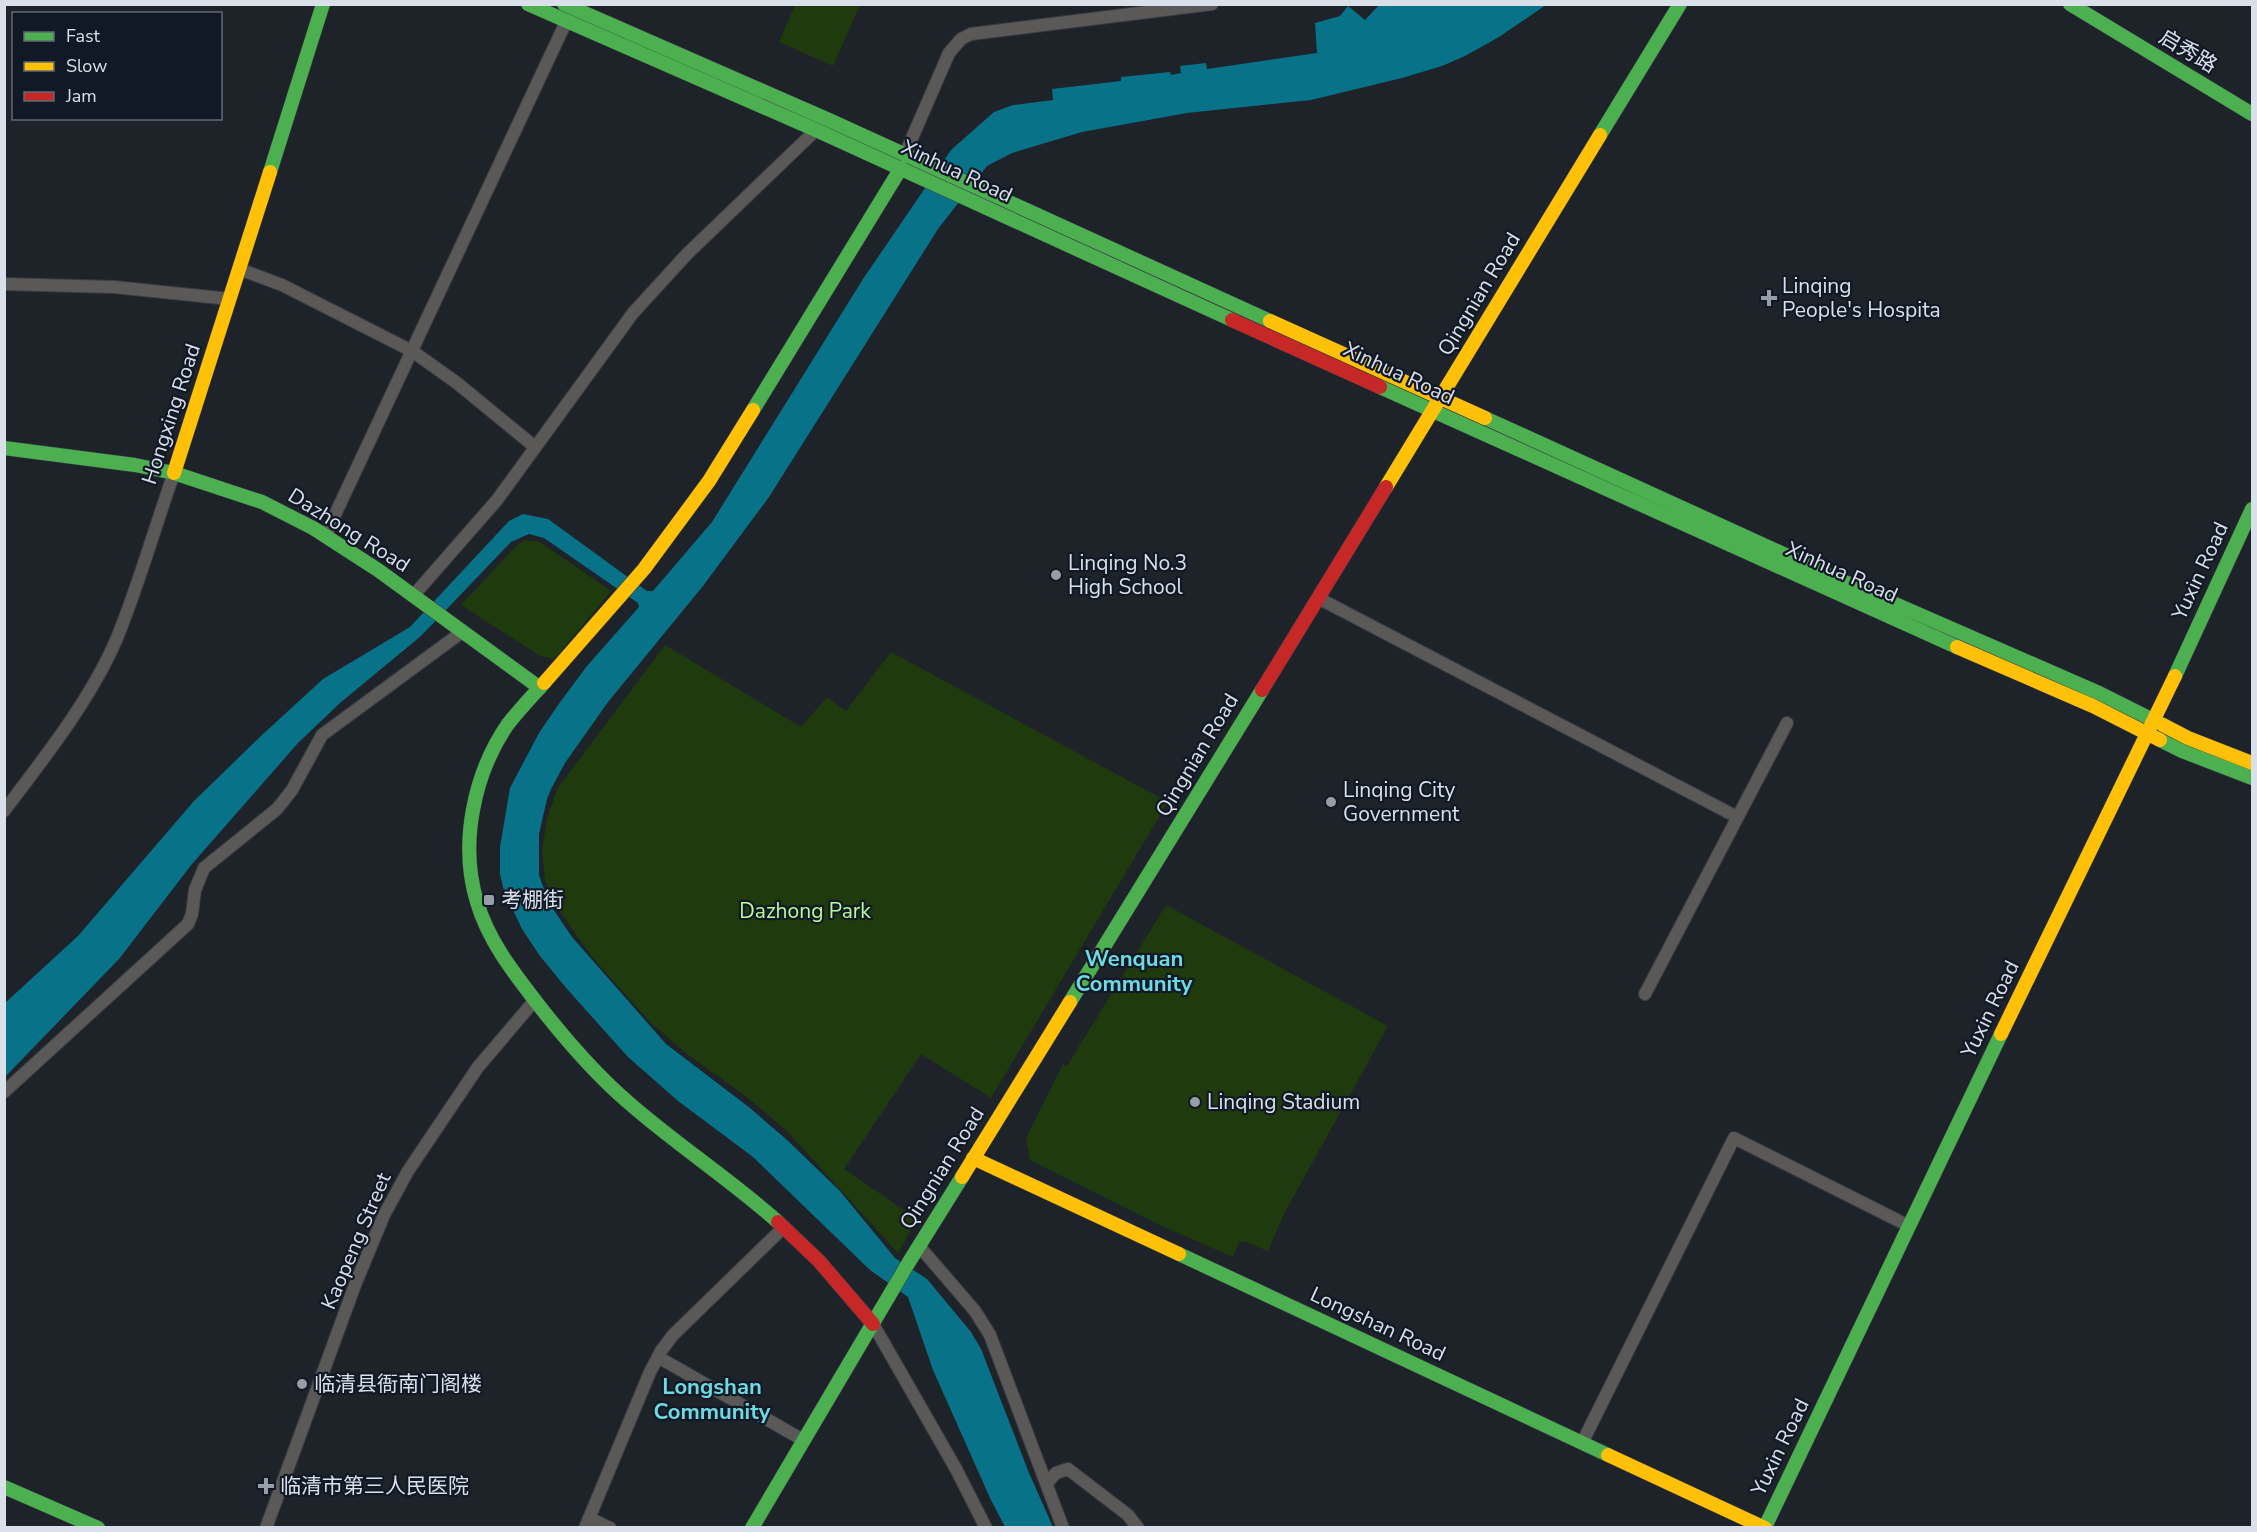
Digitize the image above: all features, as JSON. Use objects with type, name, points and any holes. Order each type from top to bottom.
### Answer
[{"type":"street","name":"Hongxing Road","points":[[4,811],[42,762],[97,677],[128,608],[174,473],[323,4]]},
{"type":"street","name":"Xinhua Road","points":[[528,4],[816,130],[910,165]]},
{"type":"street","name":"Xinhua Road","points":[[564,4],[1436,405],[1828,590],[2093,706],[2253,763]]},
{"type":"street","points":[[986,1527],[956,1469],[873,1324],[836,1278],[784,1227],[629,1103],[560,1032],[503,959],[485,925],[471,881],[473,812],[484,772],[498,739],[509,723],[644,569],[709,481],[910,165],[949,53],[961,39],[972,34],[1212,4]]},
{"type":"street","name":"Qingnian Road","points":[[752,1527],[919,1246],[1680,4]]},
{"type":"street","name":"启秀路","points":[[2070,4],[2253,114]]},
{"type":"street","points":[[326,536],[566,22]]},
{"type":"street","points":[[413,596],[497,500],[633,313],[687,254],[816,130]]},
{"type":"street","points":[[239,269],[282,285],[412,351],[457,383],[536,447]]},
{"type":"street","points":[[4,284],[114,287],[230,299]]},
{"type":"street","name":"Dazhong Road","points":[[4,448],[135,465],[174,473],[262,501],[326,536],[378,570],[540,688]]},
{"type":"street","name":"Yuxin Road","points":[[1765,1527],[2151,727],[2253,509]]},
{"type":"street","points":[[1318,598],[1737,817]]},
{"type":"street","points":[[4,1092],[188,924],[192,914],[195,890],[204,868],[277,808],[292,790],[322,735],[462,632]]},
{"type":"street","points":[[1645,994],[1787,723]]},
{"type":"street","name":"Xinhua Road","points":[[2151,727],[2182,751],[2253,778]]},
{"type":"street","name":"Kaopeng Street","points":[[266,1527],[355,1285],[384,1215],[408,1171],[478,1067],[535,1000]]},
{"type":"street","points":[[1582,1443],[1734,1138],[1909,1226]]},
{"type":"street","name":"Longshan Road","points":[[973,1158],[1765,1527]]},
{"type":"street","points":[[609,1527],[587,1522],[658,1357],[673,1335],[784,1227]]},
{"type":"street","points":[[919,1246],[975,1311],[990,1335],[1064,1527]]},
{"type":"street","points":[[658,1357],[803,1440]]},
{"type":"street","points":[[1047,1483],[1056,1473],[1068,1469],[1128,1515],[1138,1527]]},
{"type":"street","points":[[4,1487],[98,1527]]},
{"type":"green space","points":[[795,5],[860,5],[833,66],[779,42]]},
{"type":"green space","points":[[526,540],[540,542],[611,591],[553,659],[540,656],[461,605],[519,543]]},
{"type":"green space","name":"Dazhong Park","points":[[665,645],[801,727],[827,697],[846,711],[891,652],[1168,802],[991,1098],[921,1054],[844,1169],[917,1219],[898,1253],[786,1130],[743,1094],[688,1055],[650,1022],[592,957],[552,900],[545,880],[542,850],[547,819],[557,789]]},
{"type":"green space","name":"Linqing Stadium","points":[[1166,905],[1388,1026],[1284,1214],[1268,1251],[1246,1242],[1239,1242],[1233,1257],[1164,1227],[1030,1160],[1026,1138],[1063,1064],[1067,1066]]},
{"type":"water","points":[[1379,5],[1546,5],[1499,37],[1465,56],[1442,66],[1402,78],[1311,100],[1187,113],[1082,132],[1012,153],[987,166],[938,229],[769,497],[703,586],[608,702],[565,763],[547,799],[539,834],[539,875],[549,903],[572,937],[666,1044],[750,1108],[787,1140],[839,1190],[895,1258],[927,1279],[971,1332],[981,1349],[1029,1473],[1053,1527],[1005,1527],[933,1370],[908,1297],[870,1270],[753,1157],[678,1101],[628,1057],[567,989],[540,956],[522,929],[504,891],[500,874],[500,847],[510,788],[539,733],[558,705],[587,666],[639,607],[638,603],[544,538],[529,534],[511,542],[421,636],[340,703],[298,743],[192,864],[119,959],[5,1077],[5,1003],[78,936],[194,801],[262,735],[323,679],[410,627],[509,521],[523,514],[548,519],[647,591],[653,591],[712,522],[863,279],[951,150],[994,112],[1013,105],[1053,100],[1052,89],[1121,81],[1121,77],[1170,72],[1171,75],[1181,73],[1180,66],[1206,63],[1207,69],[1317,53],[1315,23],[1340,16],[1348,6],[1365,20]]},
{"type":"traffic: fast","points":[[270,172],[323,4]]},
{"type":"traffic: fast","points":[[528,4],[816,130],[1232,320]]},
{"type":"traffic: fast","points":[[564,4],[829,120],[1270,321]]},
{"type":"traffic: fast","points":[[1600,135],[1680,4]]},
{"type":"traffic: fast","points":[[2070,4],[2252,114]]},
{"type":"traffic: fast","points":[[753,410],[901,168]]},
{"type":"traffic: fast","points":[[1380,387],[1957,647]]},
{"type":"traffic: fast","points":[[1485,418],[1845,582],[2099,693],[2163,725]]},
{"type":"traffic: fast","points":[[4,448],[135,465],[174,473],[262,502],[313,528],[378,570],[540,688]]},
{"type":"traffic: fast","points":[[2175,676],[2252,509]]},
{"type":"traffic: fast","points":[[544,683],[508,724],[496,743],[479,787],[473,810],[469,857],[472,880],[482,916],[494,942],[519,979],[558,1030],[592,1068],[647,1118],[778,1222]]},
{"type":"traffic: fast","points":[[1070,1002],[1262,690]]},
{"type":"traffic: fast","points":[[2160,740],[2252,778]]},
{"type":"traffic: fast","points":[[1765,1527],[2001,1034]]},
{"type":"traffic: fast","points":[[752,1528],[909,1262],[962,1177]]},
{"type":"traffic: fast","points":[[1179,1254],[1608,1455]]},
{"type":"traffic: fast","points":[[4,1487],[98,1528]]},
{"type":"traffic: slow","points":[[1386,487],[1600,135]]},
{"type":"traffic: slow","points":[[174,473],[270,172]]},
{"type":"traffic: slow","points":[[1270,321],[1485,418]]},
{"type":"traffic: slow","points":[[544,683],[644,569],[709,481],[753,410]]},
{"type":"traffic: slow","points":[[1957,647],[2093,706],[2160,740]]},
{"type":"traffic: slow","points":[[2001,1034],[2175,676]]},
{"type":"traffic: slow","points":[[2163,725],[2188,738],[2252,763]]},
{"type":"traffic: slow","points":[[962,1177],[1070,1002]]},
{"type":"traffic: slow","points":[[973,1158],[1179,1254]]},
{"type":"traffic: slow","points":[[1608,1455],[1765,1528]]},
{"type":"traffic: jam","points":[[1232,320],[1380,387]]},
{"type":"traffic: jam","points":[[1262,690],[1386,487]]},
{"type":"traffic: jam","points":[[778,1222],[819,1261],[873,1324]]},
{"type":"place","name":"Linqing People's Hospita","points":[[1769,298]]},
{"type":"place","name":"Linqing No.3 High School","points":[[1056,575]]},
{"type":"place","name":"Linqing City Government","points":[[1331,802]]},
{"type":"place","name":"考棚街","points":[[489,900]]},
{"type":"place","name":"Linqing Stadium","points":[[1195,1102]]},
{"type":"place","name":"临清县衙南门阁楼","points":[[302,1384]]},
{"type":"place","name":"临清市第三人民医院","points":[[266,1486]]},
{"type":"district","name":"Wenquan Community","points":[[1134,972]]},
{"type":"district","name":"Longshan Community","points":[[712,1400]]}]
